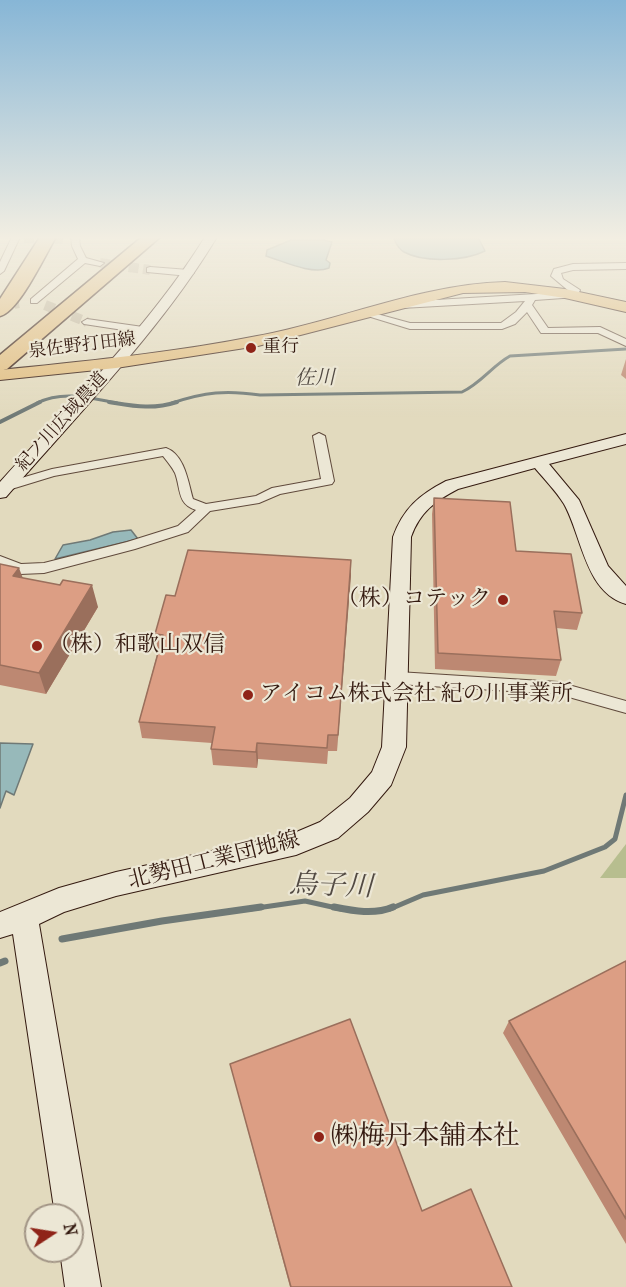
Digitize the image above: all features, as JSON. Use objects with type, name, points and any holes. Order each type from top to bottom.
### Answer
[{"type":"highway","points":[[0,311],[11,297]]},
{"type":"highway","points":[[1,367],[80,297]]},
{"type":"highway","points":[[20,348],[86,297]]},
{"type":"main road","name":"泉佐野打田線","points":[[1,367],[116,363],[258,341],[430,297]]},
{"type":"main road","name":"泉佐野打田線","points":[[582,297],[626,308]]},
{"type":"street","points":[[35,297],[30,301],[45,305]]},
{"type":"street","name":"紀ノ川広域農道","points":[[3,490],[116,363],[170,297]]},
{"type":"street","points":[[397,305],[530,301],[559,297]]},
{"type":"street","points":[[366,314],[410,326],[494,327],[508,324],[530,301]]},
{"type":"street","points":[[530,301],[544,331],[600,330],[626,343]]},
{"type":"street","points":[[87,322],[143,330]]},
{"type":"street","points":[[3,490],[52,473],[166,452],[182,474],[186,500],[190,504],[206,508],[260,499],[276,491],[328,481],[319,436]]},
{"type":"street","name":"北勢田工業団地線","points":[[12,921],[58,901],[107,887],[296,844],[329,830],[359,805],[382,778],[394,747],[402,537],[408,519],[418,506],[434,493],[452,486],[626,440]]},
{"type":"street","points":[[539,463],[573,505],[594,561],[605,579],[626,597]]},
{"type":"street","points":[[0,561],[20,569],[44,568],[130,546],[183,529],[206,508]]},
{"type":"street","points":[[398,678],[558,688],[626,707]]},
{"type":"street","points":[[12,921],[69,1203]]},
{"type":"street","points":[[79,1263],[83,1287]]},
{"type":"green space","points":[[626,844],[626,878],[600,878]]},
{"type":"water","points":[[131,530],[138,539],[55,559],[63,545],[90,540],[113,532]]},
{"type":"water","points":[[0,743],[33,744],[14,795],[6,791],[0,808]]},
{"type":"building","name":"（株）コテック","points":[[434,498],[510,502],[516,551],[571,554],[582,613],[554,611],[561,660],[438,653]]},
{"type":"building","name":"アイコム株式会社 紀の川事業所","points":[[188,550],[351,560],[338,735],[328,735],[327,748],[257,743],[256,752],[211,749],[215,727],[139,722],[163,635],[155,634],[166,595],[175,596]]},
{"type":"building","name":"（株）和歌山双信","points":[[0,564],[19,568],[13,576],[60,585],[63,580],[92,585],[39,673],[0,665]]},
{"type":"building","points":[[626,961],[626,1219],[509,1021]]},
{"type":"building","name":"㈱梅丹本舗本社","points":[[350,1019],[422,1211],[471,1189],[512,1287],[291,1287],[230,1064]]},
{"type":"waterway","name":"佐川","points":[[172,403],[195,396],[226,392],[260,395],[462,392],[510,356],[626,349]]},
{"type":"waterway","name":"佐川","points":[[37,403],[67,396],[117,403]]},
{"type":"waterway","name":"佐川","points":[[0,422],[40,402]]},
{"type":"waterway","name":"佐川","points":[[109,402],[151,407],[177,402]]},
{"type":"waterway","name":"烏子川","points":[[390,909],[423,895],[544,871],[605,847],[615,839],[626,795]]},
{"type":"waterway","name":"烏子川","points":[[250,909],[305,901],[341,909]]},
{"type":"waterway","name":"烏子川","points":[[62,939],[162,921],[261,907]]},
{"type":"waterway","name":"烏子川","points":[[334,907],[371,912],[393,907]]},
{"type":"waterway","name":"烏子川","points":[[0,963],[5,961]]},
{"type":"tunnel","points":[[0,306],[19,303]]},
{"type":"tunnel","points":[[45,305],[87,322]]},
{"type":"place","name":"重行","points":[[251,348]]},
{"type":"place","name":"（株）コテック","points":[[503,600]]},
{"type":"place","name":"（株）和歌山双信","points":[[37,646]]},
{"type":"place","name":"アイコム株式会社 紀の川事業所","points":[[248,695]]},
{"type":"place","name":"㈱梅丹本舗本社","points":[[319,1137]]}]
